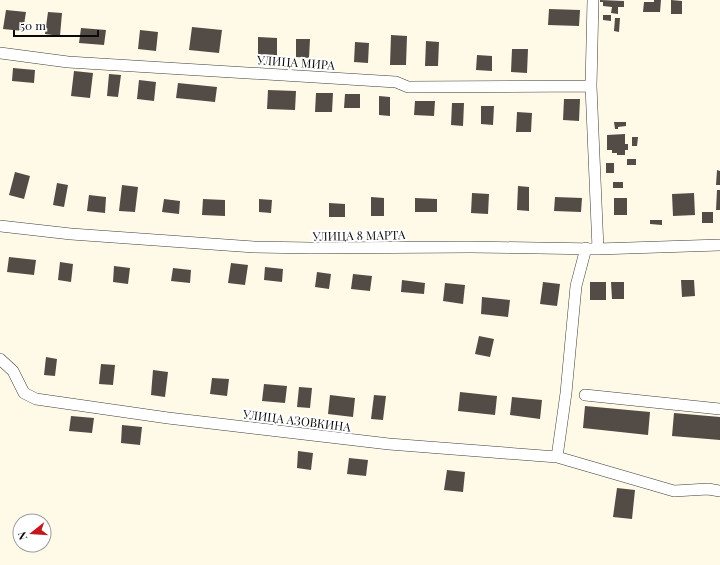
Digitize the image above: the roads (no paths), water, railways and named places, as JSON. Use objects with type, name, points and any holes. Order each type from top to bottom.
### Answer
[{"type":"street","points":[[593,0],[591,86],[598,248]]},
{"type":"street","name":"УЛИЦА МИРА","points":[[0,53],[68,62],[396,82],[408,87],[591,86]]},
{"type":"street","name":"УЛИЦА 8 МАРТА","points":[[0,226],[51,232],[254,247],[311,248],[470,246],[598,248],[720,245]]},
{"type":"street","points":[[557,457],[566,393],[576,286],[586,248]]},
{"type":"street","name":"УЛИЦА АЗОВКИНА","points":[[0,359],[13,371],[24,393],[36,399],[168,418],[389,444],[557,457],[674,491],[708,489],[720,491]]},
{"type":"street","points":[[585,395],[720,409]]}]
